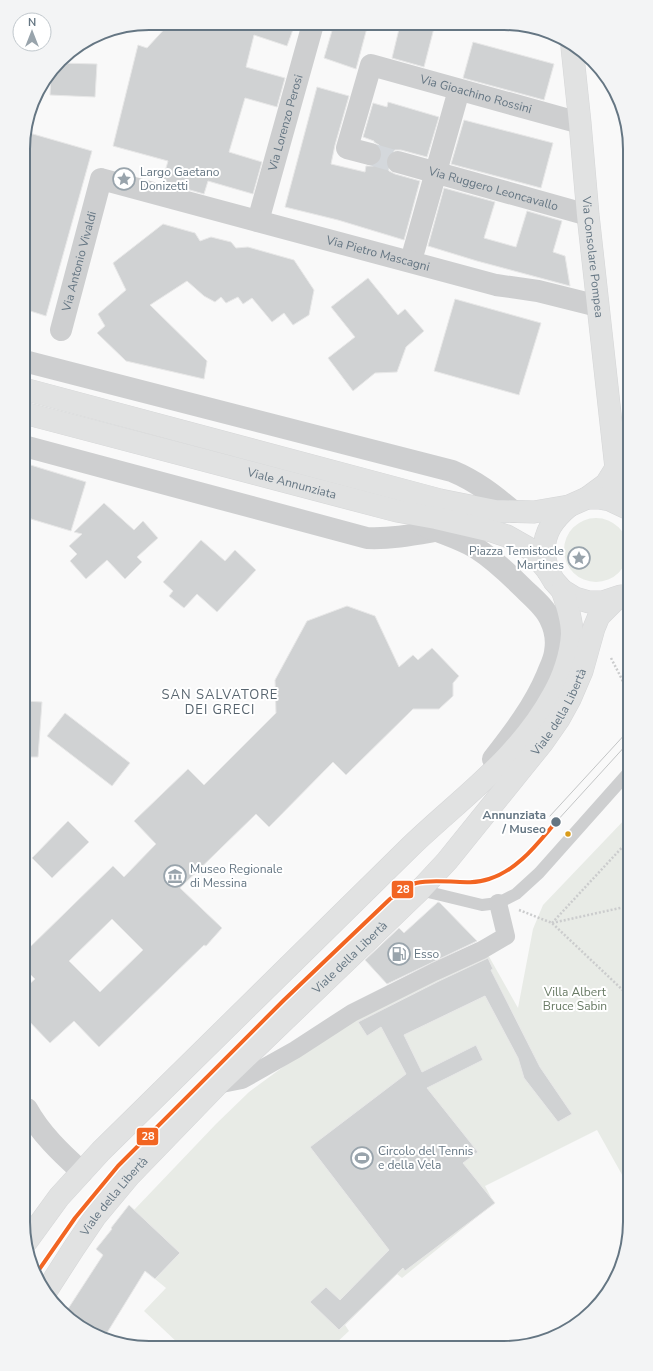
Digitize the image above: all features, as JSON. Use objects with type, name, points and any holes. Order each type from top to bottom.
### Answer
[{"type":"main road","name":"Via Consolare Pompea","points":[[573,52],[588,215],[616,468],[623,486]]},
{"type":"main road","name":"Viale Annunziata","points":[[30,391],[440,500],[495,511],[542,511],[599,498],[610,500],[623,506]]},
{"type":"main road","name":"Viale Annunziata","points":[[30,415],[397,511],[492,531],[507,536],[530,549],[562,590],[575,598],[589,602],[603,602],[623,596]]},
{"type":"main road","points":[[578,502],[606,484],[616,468]]},
{"type":"main road","name":"Viale Annunziata","points":[[548,571],[544,553],[547,534],[555,518],[578,502]]},
{"type":"main road","name":"Viale della Libertà","points":[[31,1236],[59,1197],[107,1145],[418,839],[488,777],[527,734],[542,714],[554,694],[564,669],[572,634],[569,610],[562,590]]},
{"type":"main road","name":"Viale della Libertà","points":[[49,1287],[74,1248],[110,1198],[130,1175],[216,1085],[420,890],[452,856],[543,742],[559,719],[570,699],[582,671],[590,640],[599,616],[623,597]]},
{"type":"street","name":"Via Lorenzo Perosi","points":[[258,221],[311,30]]},
{"type":"street","name":"Via Gioachino Rossini","points":[[370,154],[347,148],[370,65],[580,123]]},
{"type":"street","points":[[414,250],[459,90]]},
{"type":"street","name":"Via Ruggero Leoncavallo","points":[[398,162],[588,215]]},
{"type":"street","name":"Via Pietro Mascagni","points":[[98,192],[101,179],[496,285],[538,291],[598,306]]},
{"type":"street","name":"Via Antonio Vivaldi","points":[[61,330],[98,192]]},
{"type":"street","points":[[283,213],[497,273],[538,291]]},
{"type":"street","points":[[30,363],[452,471],[478,484],[514,512]]},
{"type":"street","points":[[59,398],[66,372]]},
{"type":"street","points":[[30,448],[367,538],[386,539],[435,531]]},
{"type":"street","points":[[397,511],[435,531],[456,538],[493,560],[539,604],[550,617],[554,628],[556,642],[555,652],[541,689],[511,736],[456,806]]},
{"type":"street","points":[[216,1085],[242,1080],[295,1050],[352,1013],[427,975],[482,950],[506,936],[498,903]]},
{"type":"street","points":[[30,1114],[42,1132],[82,1172]]},
{"type":"lane","points":[[420,890],[482,905],[498,903],[516,894],[539,873],[623,779]]},
{"type":"path","points":[[611,658],[623,681]]},
{"type":"path","points":[[552,923],[623,846]]},
{"type":"path","points":[[498,903],[552,923],[623,990]]},
{"type":"path","points":[[552,923],[623,907]]},
{"type":"green space","points":[[596,518],[608,520],[619,527],[623,532],[623,568],[619,573],[608,580],[596,582],[584,580],[573,573],[566,562],[564,550],[566,538],[573,527],[584,520]]},
{"type":"green space","name":"Circolo del Tennis e della Vela","points":[[623,821],[623,1176],[597,1130],[485,1186],[494,1203],[402,1278],[397,1274],[345,1325],[349,1331],[338,1341],[176,1341],[144,1311],[166,1288],[155,1279],[180,1253],[134,1210],[216,1124],[249,1092],[355,1017],[487,953],[518,1008],[533,929],[543,905]]},
{"type":"building","points":[[164,30],[293,30],[287,46],[254,35],[246,67],[285,78],[277,107],[245,98],[229,152],[262,162],[253,194],[208,181],[204,194],[162,182],[168,161],[113,146],[138,45],[147,48]]},
{"type":"building","points":[[332,30],[366,30],[356,69],[324,58]]},
{"type":"building","points":[[399,30],[433,30],[424,67],[392,58]]},
{"type":"building","points":[[473,42],[554,64],[544,100],[463,78]]},
{"type":"building","points":[[67,63],[97,64],[95,97],[50,95],[51,82],[59,70]]},
{"type":"building","points":[[317,87],[349,96],[331,164],[365,172],[366,166],[373,166],[379,163],[382,157],[382,151],[379,145],[374,141],[363,137],[373,103],[387,107],[388,102],[439,117],[427,157],[401,150],[395,150],[386,158],[386,165],[389,171],[420,181],[404,240],[338,220],[285,207]]},
{"type":"building","points":[[464,120],[553,143],[541,188],[451,164]]},
{"type":"building","points":[[31,133],[92,151],[46,316],[30,311]]},
{"type":"building","points":[[444,188],[495,202],[484,238],[516,247],[527,211],[562,221],[553,252],[565,256],[570,286],[428,246]]},
{"type":"building","points":[[163,224],[195,233],[200,241],[211,237],[231,242],[236,248],[248,247],[294,260],[314,290],[309,315],[293,325],[284,313],[272,322],[252,298],[243,304],[238,297],[226,303],[221,297],[215,302],[204,296],[187,281],[150,305],[207,361],[204,379],[126,361],[97,333],[105,326],[98,314],[126,290],[113,263]]},
{"type":"building","points":[[368,278],[398,315],[405,309],[424,331],[406,347],[397,372],[375,373],[353,391],[328,358],[355,337],[331,307]]},
{"type":"building","points":[[455,299],[541,323],[519,395],[434,371]]},
{"type":"building","points":[[30,465],[86,482],[71,531],[31,519]]},
{"type":"building","points":[[104,503],[134,530],[143,521],[158,538],[137,557],[142,562],[125,579],[107,560],[86,579],[70,561],[77,554],[69,546],[82,534],[74,532]]},
{"type":"building","points":[[201,540],[225,561],[235,550],[256,570],[217,612],[197,594],[184,608],[169,596],[173,591],[163,582]]},
{"type":"building","points":[[347,606],[375,616],[399,667],[413,655],[418,660],[432,648],[459,676],[453,683],[453,696],[439,709],[413,709],[346,775],[333,762],[269,827],[256,814],[180,888],[222,928],[206,946],[204,945],[99,1047],[74,1021],[50,1043],[30,1022],[30,983],[35,979],[30,974],[30,947],[113,866],[124,877],[156,844],[134,821],[188,769],[204,785],[276,713],[275,680],[307,621]],"holes":[[[112,919],[143,950],[100,992],[69,961]]]},
{"type":"building","points":[[30,701],[42,702],[38,757],[30,757]]},
{"type":"building","points":[[65,713],[130,763],[112,786],[47,736]]},
{"type":"building","points":[[68,821],[89,842],[52,878],[32,858]]},
{"type":"building","points":[[438,902],[477,941],[387,984],[365,960],[399,928],[404,933]]},
{"type":"building","points":[[488,958],[493,969],[491,970],[540,1067],[572,1114],[558,1122],[524,1078],[518,1058],[485,996],[404,1035],[422,1072],[476,1045],[483,1060],[427,1088],[478,1152],[463,1163],[495,1203],[405,1271],[403,1268],[339,1330],[310,1302],[326,1287],[340,1300],[389,1250],[310,1147],[406,1074],[381,1027],[367,1036],[358,1022]]},
{"type":"building","points":[[129,1205],[180,1253],[155,1279],[145,1271],[107,1334],[96,1329],[68,1310],[103,1255],[96,1249],[112,1229],[111,1228]]},
{"type":"tunnel","points":[[370,154],[398,162]]},
{"type":"tram line","points":[[550,816],[623,736]]},
{"type":"tram line","points":[[556,822],[623,748]]},
{"type":"transit line","name":"28","points":[[39,1269],[75,1218],[118,1166],[284,1000],[390,899],[412,884],[425,881],[471,882],[489,879],[499,875],[518,863],[542,839],[556,822]]},
{"type":"place","name":"Largo Gaetano Donizetti","points":[[124,179]]},
{"type":"place","name":"Piazza Temistocle Martines","points":[[579,558]]},
{"type":"place","name":"Annunziata / Museo","points":[[556,822]]},
{"type":"place","name":"Museo Regionale di Messina","points":[[175,876]]},
{"type":"place","name":"Esso","points":[[399,954]]},
{"type":"place","name":"Circolo del Tennis e della Vela","points":[[362,1158]]},
{"type":"district","name":"SAN SALVATORE DEI GRECI","points":[[220,702]]},
{"type":"park label","name":"Villa Albert Bruce Sabin","points":[[575,999]]}]
